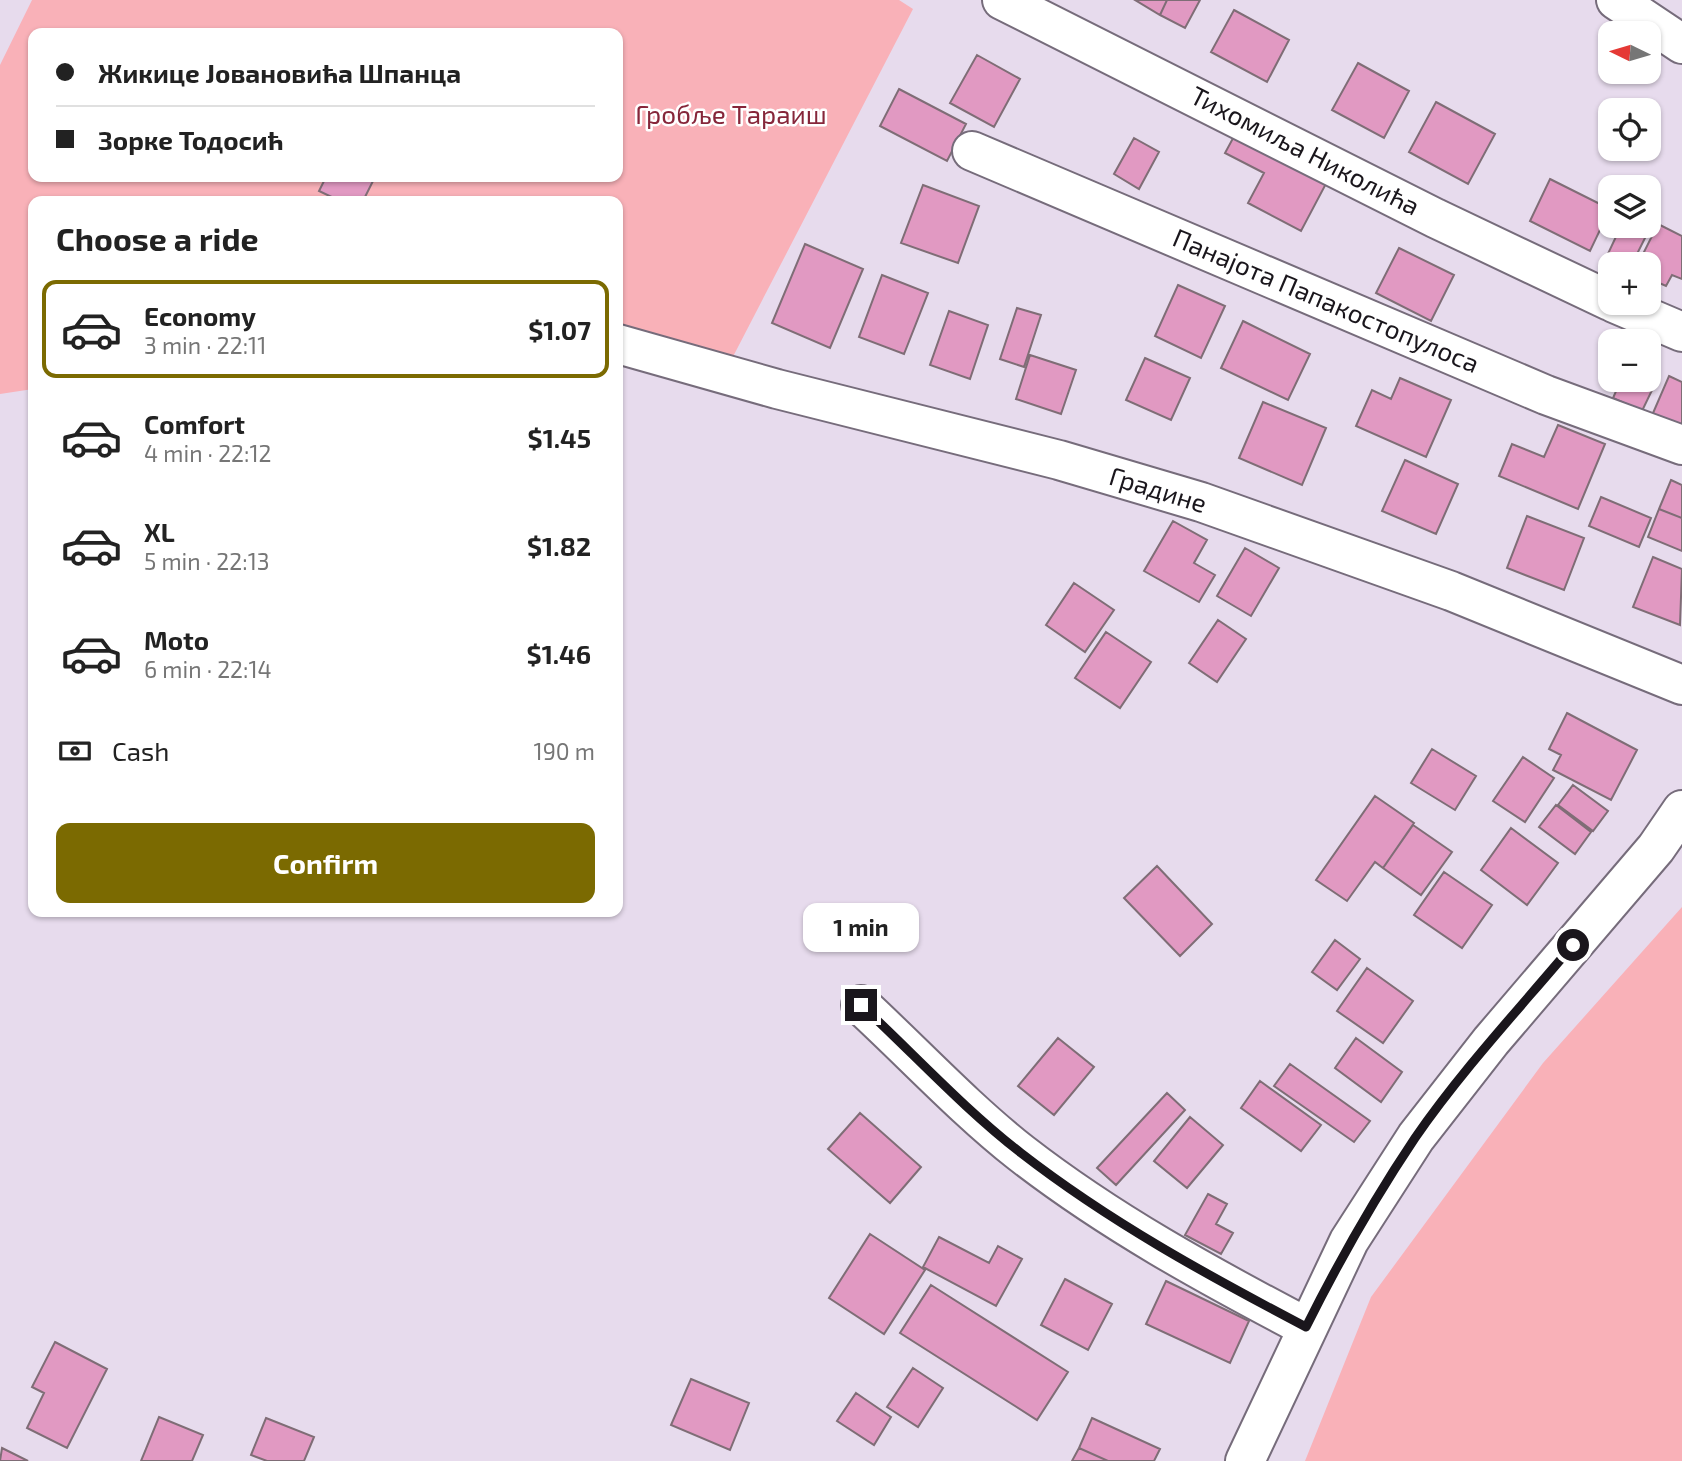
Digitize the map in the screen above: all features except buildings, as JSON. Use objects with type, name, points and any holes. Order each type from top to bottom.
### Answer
[{"type":"street","name":"Тихомиља Николића","points":[[1002,0],[1435,218],[1598,295]]},
{"type":"street","points":[[1616,0],[1682,44]]},
{"type":"street","name":"Панајота Папакостопулоса","points":[[972,152],[1534,389],[1682,445]]},
{"type":"street","name":"Тихомиља Николића","points":[[1642,315],[1682,332]]},
{"type":"street","name":"Градине","points":[[623,345],[777,389],[1059,460],[1201,502],[1451,591],[1682,685]]},
{"type":"street","points":[[1245,1461],[1306,1327],[1349,1241],[1416,1137],[1491,1041],[1656,848],[1682,810]]},
{"type":"street","points":[[861,1005],[1018,1150],[1066,1186],[1180,1261],[1306,1327]]},
{"type":"green space","name":"Гробље Тараиш","points":[[32,0],[899,0],[913,9],[724,374],[623,358],[623,196],[28,196],[28,390],[0,394],[0,65]]},
{"type":"green space","points":[[1682,907],[1682,1461],[1305,1461],[1371,1297],[1543,1063]]},
{"type":"route","points":[[861,1005],[1018,1150],[1066,1186],[1180,1261],[1306,1327],[1349,1241],[1416,1137],[1491,1041],[1573,945]]}]
